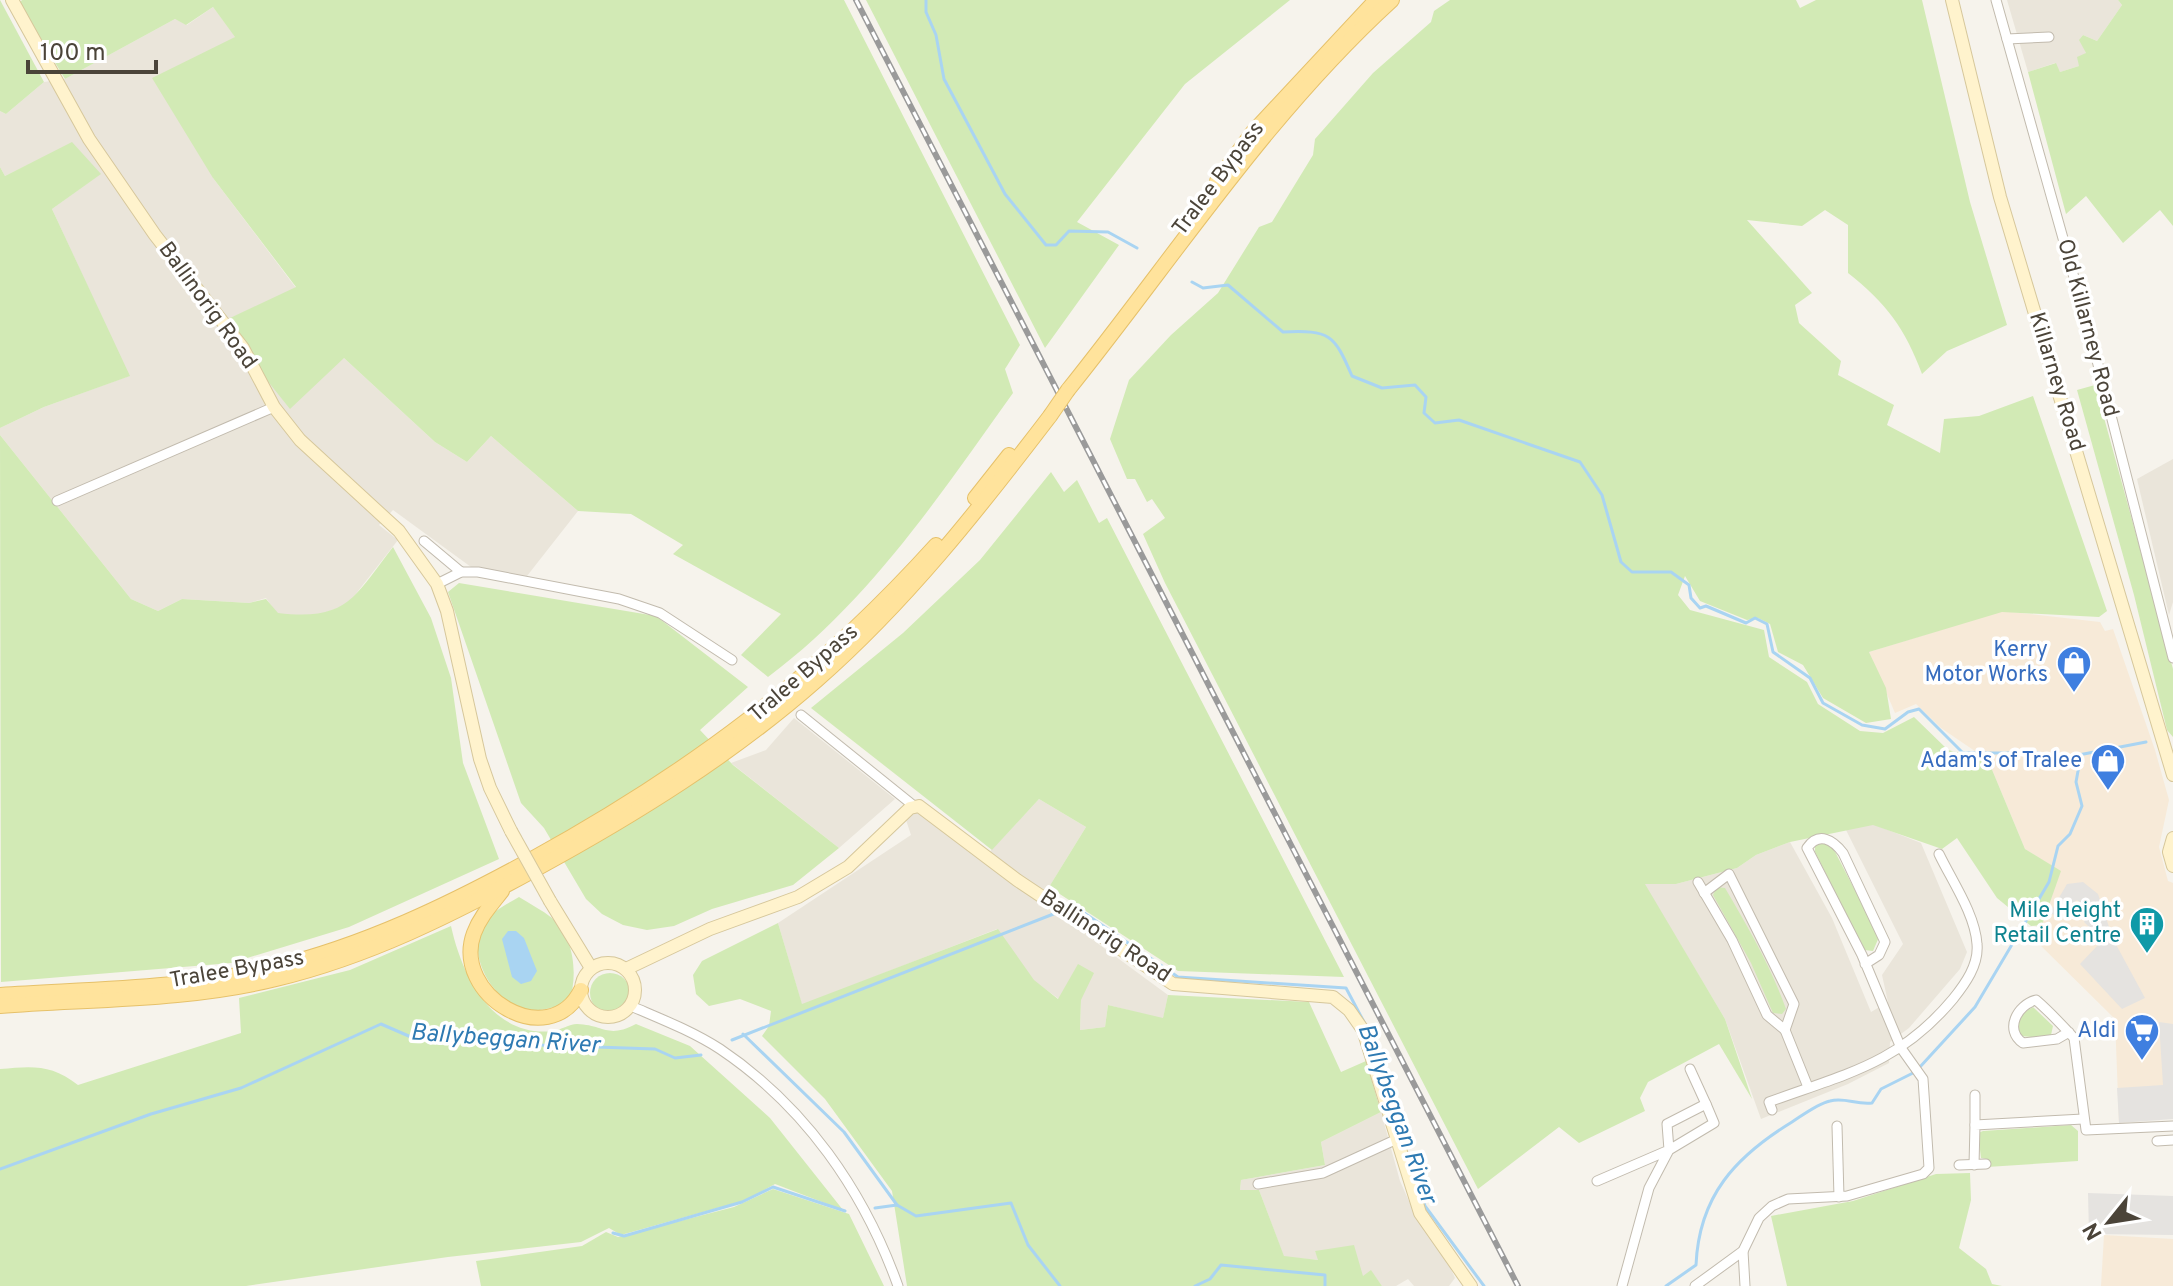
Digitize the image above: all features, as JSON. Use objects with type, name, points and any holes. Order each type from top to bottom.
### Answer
[{"type":"main road","name":"Tralee Bypass","points":[[0,1006],[197,992],[276,979],[381,946],[444,919],[507,885],[681,784],[818,679],[920,578],[1048,411],[1253,132],[1376,0]]},
{"type":"main road","name":"Tralee Bypass","points":[[1066,386],[1257,143],[1326,65],[1392,0]]},
{"type":"main road","name":"Tralee Bypass","points":[[0,995],[202,979],[267,969],[328,953],[439,909],[577,835],[668,780],[759,715],[810,672],[858,627],[945,535],[1048,411]]},
{"type":"main road","points":[[507,885],[482,917],[473,936],[474,970],[482,986],[495,1002],[525,1017],[558,1014],[573,1005],[581,990]]},
{"type":"street","name":"Ballinorig Road","points":[[12,0],[89,139],[155,235],[243,348],[274,407],[300,440],[399,531],[437,584],[447,611],[480,759],[490,788],[550,901],[591,968]]},
{"type":"street","name":"Killarney Road","points":[[1952,0],[2000,197],[2171,769],[2173,787]]},
{"type":"street","name":"Old Killarney Road","points":[[1996,0],[2093,345],[2173,658]]},
{"type":"street","points":[[2007,39],[2049,37]]},
{"type":"street","points":[[57,501],[274,407]]},
{"type":"street","points":[[424,541],[461,572]]},
{"type":"street","points":[[437,584],[461,572],[478,572],[633,603],[660,613],[732,660]]},
{"type":"street","name":"Ballinorig Road","points":[[801,715],[914,806],[919,806],[1017,880],[1173,984],[1333,997],[1349,1010],[1363,1030],[1420,1213],[1471,1286]]},
{"type":"street","points":[[626,969],[636,990],[631,1006],[618,1016],[600,1017],[586,1007],[581,990],[591,968],[605,963],[626,969],[710,929],[808,891],[857,859],[914,806]]},
{"type":"street","points":[[1695,1286],[1743,1251],[1759,1218],[1772,1206],[1788,1199],[1839,1197],[1923,1174],[1929,1168],[1923,1079],[1901,1048],[1865,964],[1807,848],[1811,842],[1825,837],[1838,847],[1885,942],[1879,955],[1865,964]]},
{"type":"street","points":[[2173,838],[2169,852],[2173,866]]},
{"type":"street","points":[[1772,1110],[1769,1102],[1867,1067],[1901,1048],[1927,1029],[1964,986],[1975,965],[1977,944],[1969,917],[1939,854]]},
{"type":"street","points":[[1704,893],[1729,874],[1794,1004],[1785,1030]]},
{"type":"street","points":[[1698,882],[1732,940],[1767,1015],[1785,1030],[1808,1087]]},
{"type":"street","points":[[2069,1032],[2057,1039],[2023,1043],[2013,1033],[2013,1025],[2022,1009],[2036,1000],[2069,1032],[2078,1045],[2083,1119],[2089,1132],[2173,1126]]},
{"type":"street","points":[[631,1006],[720,1050],[792,1109],[853,1189],[898,1286]]},
{"type":"street","points":[[1597,1181],[1669,1150],[1714,1123],[1690,1069]]},
{"type":"street","points":[[1974,1165],[1975,1095]]},
{"type":"street","points":[[1622,1286],[1649,1188],[1669,1150],[1667,1124],[1706,1104]]},
{"type":"street","points":[[1975,1125],[2083,1119]]},
{"type":"street","points":[[1837,1126],[1839,1197]]},
{"type":"street","points":[[1258,1184],[1323,1173],[1395,1140]]},
{"type":"street","points":[[2157,1141],[2173,1140]]},
{"type":"street","points":[[1959,1165],[1986,1164]]},
{"type":"street","points":[[1743,1251],[1745,1286]]},
{"type":"street","points":[[1708,1276],[1717,1286]]},
{"type":"shaded area","points":[[2007,0],[2118,0],[2122,5],[2097,41],[2083,35],[2080,39],[2086,53],[2079,66],[2060,72],[2055,63],[2028,72]]},
{"type":"shaded area","points":[[213,7],[235,36],[213,178],[296,288],[231,318],[262,374],[344,358],[435,442],[467,462],[491,436],[578,511],[527,576],[471,567],[393,510],[379,525],[398,540],[348,604],[314,617],[278,615],[266,598],[249,603],[182,599],[158,611],[131,599],[0,435],[0,428],[44,407],[129,376],[52,209],[100,174],[72,143],[5,176],[0,167],[0,111],[6,114],[44,82],[65,79],[175,19],[187,25]]},
{"type":"shaded area","points":[[2173,459],[2173,602],[2169,615],[2137,479]]},
{"type":"shaded area","points":[[2002,611],[2100,622],[2105,631],[2113,629],[2155,750],[2169,800],[2159,847],[2168,881],[2173,883],[2173,1118],[2119,1123],[2115,1019],[2035,940],[2060,871],[2025,849],[1988,760],[1941,728],[1916,704],[1895,713],[1869,652]]},
{"type":"shaded area","points":[[794,718],[895,799],[839,848],[731,763],[766,750]]},
{"type":"shaded area","points":[[1039,799],[1086,827],[1038,905],[1059,915],[1168,995],[1163,1019],[1108,1005],[1105,1027],[1080,1030],[1081,1000],[1059,999],[1034,981],[997,929],[802,1005],[778,923],[911,835],[906,820],[915,810],[982,860]]},
{"type":"shaded area","points":[[1873,824],[1921,843],[1967,952],[1960,969],[1909,1028],[1890,1042],[1889,1063],[1848,1084],[1761,1119],[1725,1019],[1644,884],[1676,884],[1737,868],[1756,855],[1790,842],[1832,918],[1871,1012],[1888,1002],[1882,975],[1903,944],[1846,830]]},
{"type":"shaded area","points":[[2083,882],[2098,894],[2113,939],[2145,998],[2122,1009],[2080,964],[2099,944],[2089,934],[2092,930],[2084,922],[2091,910],[2077,900],[2059,917],[2050,913],[2067,884]]},
{"type":"shaded area","points":[[2159,1022],[2173,1024],[2173,1119],[2119,1123],[2117,1088],[2163,1085]]},
{"type":"shaded area","points":[[1381,1112],[1400,1181],[1416,1217],[1446,1258],[1455,1278],[1449,1286],[1414,1286],[1408,1279],[1396,1286],[1382,1286],[1371,1271],[1363,1277],[1315,1251],[1319,1260],[1284,1257],[1259,1190],[1240,1190],[1241,1180],[1325,1165],[1321,1142]]},
{"type":"shaded area","points":[[2088,1193],[2173,1196],[2173,1235],[2089,1234]]},
{"type":"shaded area","points":[[2104,1235],[2173,1239],[2173,1286],[2101,1286]]},
{"type":"green space","points":[[0,0],[44,82],[6,114],[0,111]]},
{"type":"green space","points":[[22,0],[844,0],[1020,345],[1005,369],[1013,393],[930,508],[871,581],[805,647],[768,677],[741,655],[781,614],[673,554],[683,545],[631,514],[578,511],[491,436],[467,462],[435,442],[344,358],[290,409],[262,374],[230,318],[296,287],[213,178],[152,78],[235,37],[213,7],[186,25],[175,19],[65,79],[19,3]]},
{"type":"green space","points":[[866,0],[1290,0],[1185,84],[1077,222],[1119,245],[1045,348]]},
{"type":"green space","points":[[1450,0],[1796,0],[1800,8],[1816,0],[1922,0],[1970,202],[2007,325],[1947,351],[1922,374],[1909,343],[1893,318],[1848,273],[1848,225],[1825,210],[1802,226],[1747,220],[1812,293],[1795,305],[1799,323],[1841,361],[1838,375],[1894,405],[1887,425],[1940,453],[1944,419],[1979,416],[2033,396],[2107,611],[2099,617],[2002,612],[1869,652],[1886,688],[1891,719],[1866,723],[1823,698],[1803,665],[1778,652],[1770,624],[1758,618],[1747,620],[1700,601],[1685,576],[1678,595],[1690,610],[1764,630],[1769,657],[1807,682],[1818,704],[1860,731],[1883,733],[1914,717],[1948,750],[1988,760],[2025,849],[2061,871],[2042,925],[2031,926],[1997,898],[1957,838],[1942,849],[1873,825],[1790,842],[1756,855],[1737,868],[1676,884],[1645,884],[1725,1019],[1752,1099],[1719,1044],[1648,1082],[1640,1098],[1645,1111],[1579,1143],[1559,1127],[1478,1189],[1165,583],[1143,534],[1165,518],[1152,499],[1147,502],[1135,479],[1127,479],[1110,439],[1129,380],[1171,335],[1218,293],[1259,227],[1272,222],[1313,155],[1315,139],[1373,73],[1431,22],[1434,11]]},
{"type":"green space","points":[[2118,0],[2173,0],[2173,226],[2160,210],[2123,243],[2086,196],[2066,214],[2028,72],[2056,63],[2060,72],[2079,66],[2077,57],[2086,53],[2079,40],[2083,35],[2097,41],[2122,5]]},
{"type":"green space","points":[[72,142],[101,174],[52,209],[130,376],[44,407],[0,428],[0,167],[5,176]]},
{"type":"green space","points":[[2095,385],[2173,669],[2173,737],[2167,730],[2134,595],[2077,390]]},
{"type":"green space","points":[[0,435],[131,599],[158,611],[182,599],[249,603],[266,599],[278,613],[301,615],[335,609],[358,592],[393,547],[431,618],[451,678],[463,763],[499,859],[349,927],[231,963],[1,982]]},
{"type":"green space","points":[[1051,472],[1064,492],[1077,480],[1099,523],[1107,518],[1344,977],[1178,971],[1049,887],[1086,827],[1039,799],[992,850],[811,708],[903,633],[980,560]]},
{"type":"green space","points":[[459,583],[656,616],[748,687],[700,730],[733,765],[839,848],[793,885],[712,909],[674,926],[647,930],[623,925],[602,914],[586,899],[544,828],[521,803],[448,592]]},
{"type":"green space","points":[[1830,842],[1879,937],[1873,951],[1864,950],[1815,852],[1815,845]]},
{"type":"green space","points":[[1717,887],[1725,888],[1758,947],[1786,1009],[1782,1014],[1773,1013],[1751,963],[1713,895]]},
{"type":"green space","points":[[519,897],[552,918],[566,936],[574,969],[569,1002],[542,1010],[519,1007],[506,1000],[487,978],[478,951],[484,924],[500,908]]},
{"type":"green space","points":[[778,923],[802,1004],[998,929],[1034,980],[1058,999],[1078,964],[1094,973],[1081,1000],[1080,1030],[1105,1027],[1108,1005],[1163,1018],[1168,995],[1309,1002],[1341,1072],[1366,1061],[1381,1112],[1321,1142],[1325,1165],[1241,1180],[1240,1190],[1259,1190],[1284,1256],[1318,1260],[1315,1251],[1354,1245],[1363,1276],[1371,1270],[1382,1286],[907,1286],[892,1191],[825,1099],[762,1036],[769,1026],[771,1011],[740,999],[709,1006],[696,994],[693,975],[702,961]]},
{"type":"green space","points":[[451,926],[472,983],[497,1014],[513,1025],[532,1031],[553,1031],[577,1024],[612,1031],[636,1024],[690,1046],[770,1118],[843,1210],[775,1184],[746,1200],[621,1235],[609,1228],[581,1242],[448,1257],[246,1286],[0,1286],[0,1069],[41,1068],[59,1073],[78,1085],[241,1033],[239,998],[350,970]]},
{"type":"green space","points":[[610,973],[624,979],[630,993],[624,1007],[610,1013],[596,1007],[590,993],[596,979]]},
{"type":"green space","points":[[2033,1007],[2053,1026],[2051,1035],[2042,1038],[2021,1036],[2015,1025],[2023,1013]]},
{"type":"green space","points":[[2071,1125],[2078,1131],[2078,1161],[1987,1167],[1986,1159],[1981,1158],[1978,1133],[1983,1131]]},
{"type":"green space","points":[[1970,1173],[1971,1200],[1959,1248],[1986,1269],[1992,1284],[2002,1286],[1787,1286],[1771,1216],[1853,1201],[1936,1174]]},
{"type":"green space","points":[[773,1189],[849,1214],[884,1286],[481,1286],[476,1261],[582,1246],[606,1232],[618,1237],[734,1207]]},
{"type":"water","points":[[508,931],[516,931],[524,938],[537,971],[531,981],[521,984],[512,977],[502,939]]},
{"type":"waterway","points":[[926,0],[926,12],[936,35],[944,79],[1005,194],[1046,245],[1056,245],[1069,231],[1108,232],[1137,248]]},
{"type":"waterway","points":[[1192,282],[1203,288],[1228,285],[1283,332],[1311,332],[1328,338],[1335,343],[1352,376],[1382,388],[1415,385],[1426,397],[1424,413],[1435,423],[1459,420],[1580,462],[1602,495],[1621,562],[1632,572],[1671,572],[1689,585],[1691,598],[1700,608],[1706,606],[1746,623],[1755,618],[1767,624],[1773,652],[1810,678],[1823,703],[1862,725],[1885,729],[1908,712],[1919,709],[1963,753],[2038,753],[2063,758],[2146,742]]},
{"type":"waterway","name":"Ballybeggan River","points":[[1919,1068],[1975,1007],[2049,882],[2058,846],[2070,834],[2082,806],[2076,782],[2081,755]]},
{"type":"waterway","name":"Ballybeggan River","points":[[1068,906],[1071,904],[1178,977],[1346,988],[1364,1022]]},
{"type":"waterway","name":"Ballybeggan River","points":[[732,1040],[1056,913]]},
{"type":"waterway","name":"Ballybeggan River","points":[[0,1169],[151,1114],[241,1088],[381,1024],[411,1037],[471,1033],[537,1045],[655,1049],[675,1058],[701,1055]]},
{"type":"waterway","name":"Ballybeggan River","points":[[1370,1032],[1399,1124]]},
{"type":"waterway","points":[[743,1034],[844,1132],[897,1205]]},
{"type":"waterway","name":"Ballybeggan River","points":[[1666,1286],[1696,1265],[1704,1218],[1713,1199],[1737,1164],[1753,1149],[1820,1105],[1835,1100],[1872,1103],[1881,1089],[1913,1073]]},
{"type":"waterway","name":"Ballybeggan River","points":[[1409,1158],[1425,1206],[1484,1286]]},
{"type":"waterway","points":[[613,1233],[624,1236],[742,1202],[773,1187],[845,1211]]},
{"type":"waterway","points":[[875,1208],[897,1205],[916,1216],[1011,1203],[1028,1245],[1060,1286]]},
{"type":"waterway","points":[[1195,1286],[1210,1279],[1221,1265],[1325,1275],[1325,1286]]},
{"type":"railway","points":[[856,0],[1518,1286]]},
{"type":"place","name":"Kerry Motor Works","points":[[2074,694]]},
{"type":"place","name":"Adam's of Tralee","points":[[2108,792]]},
{"type":"place","name":"Mile Height Retail Centre","points":[[2147,955]]},
{"type":"place","name":"Aldi","points":[[2142,1062]]}]
